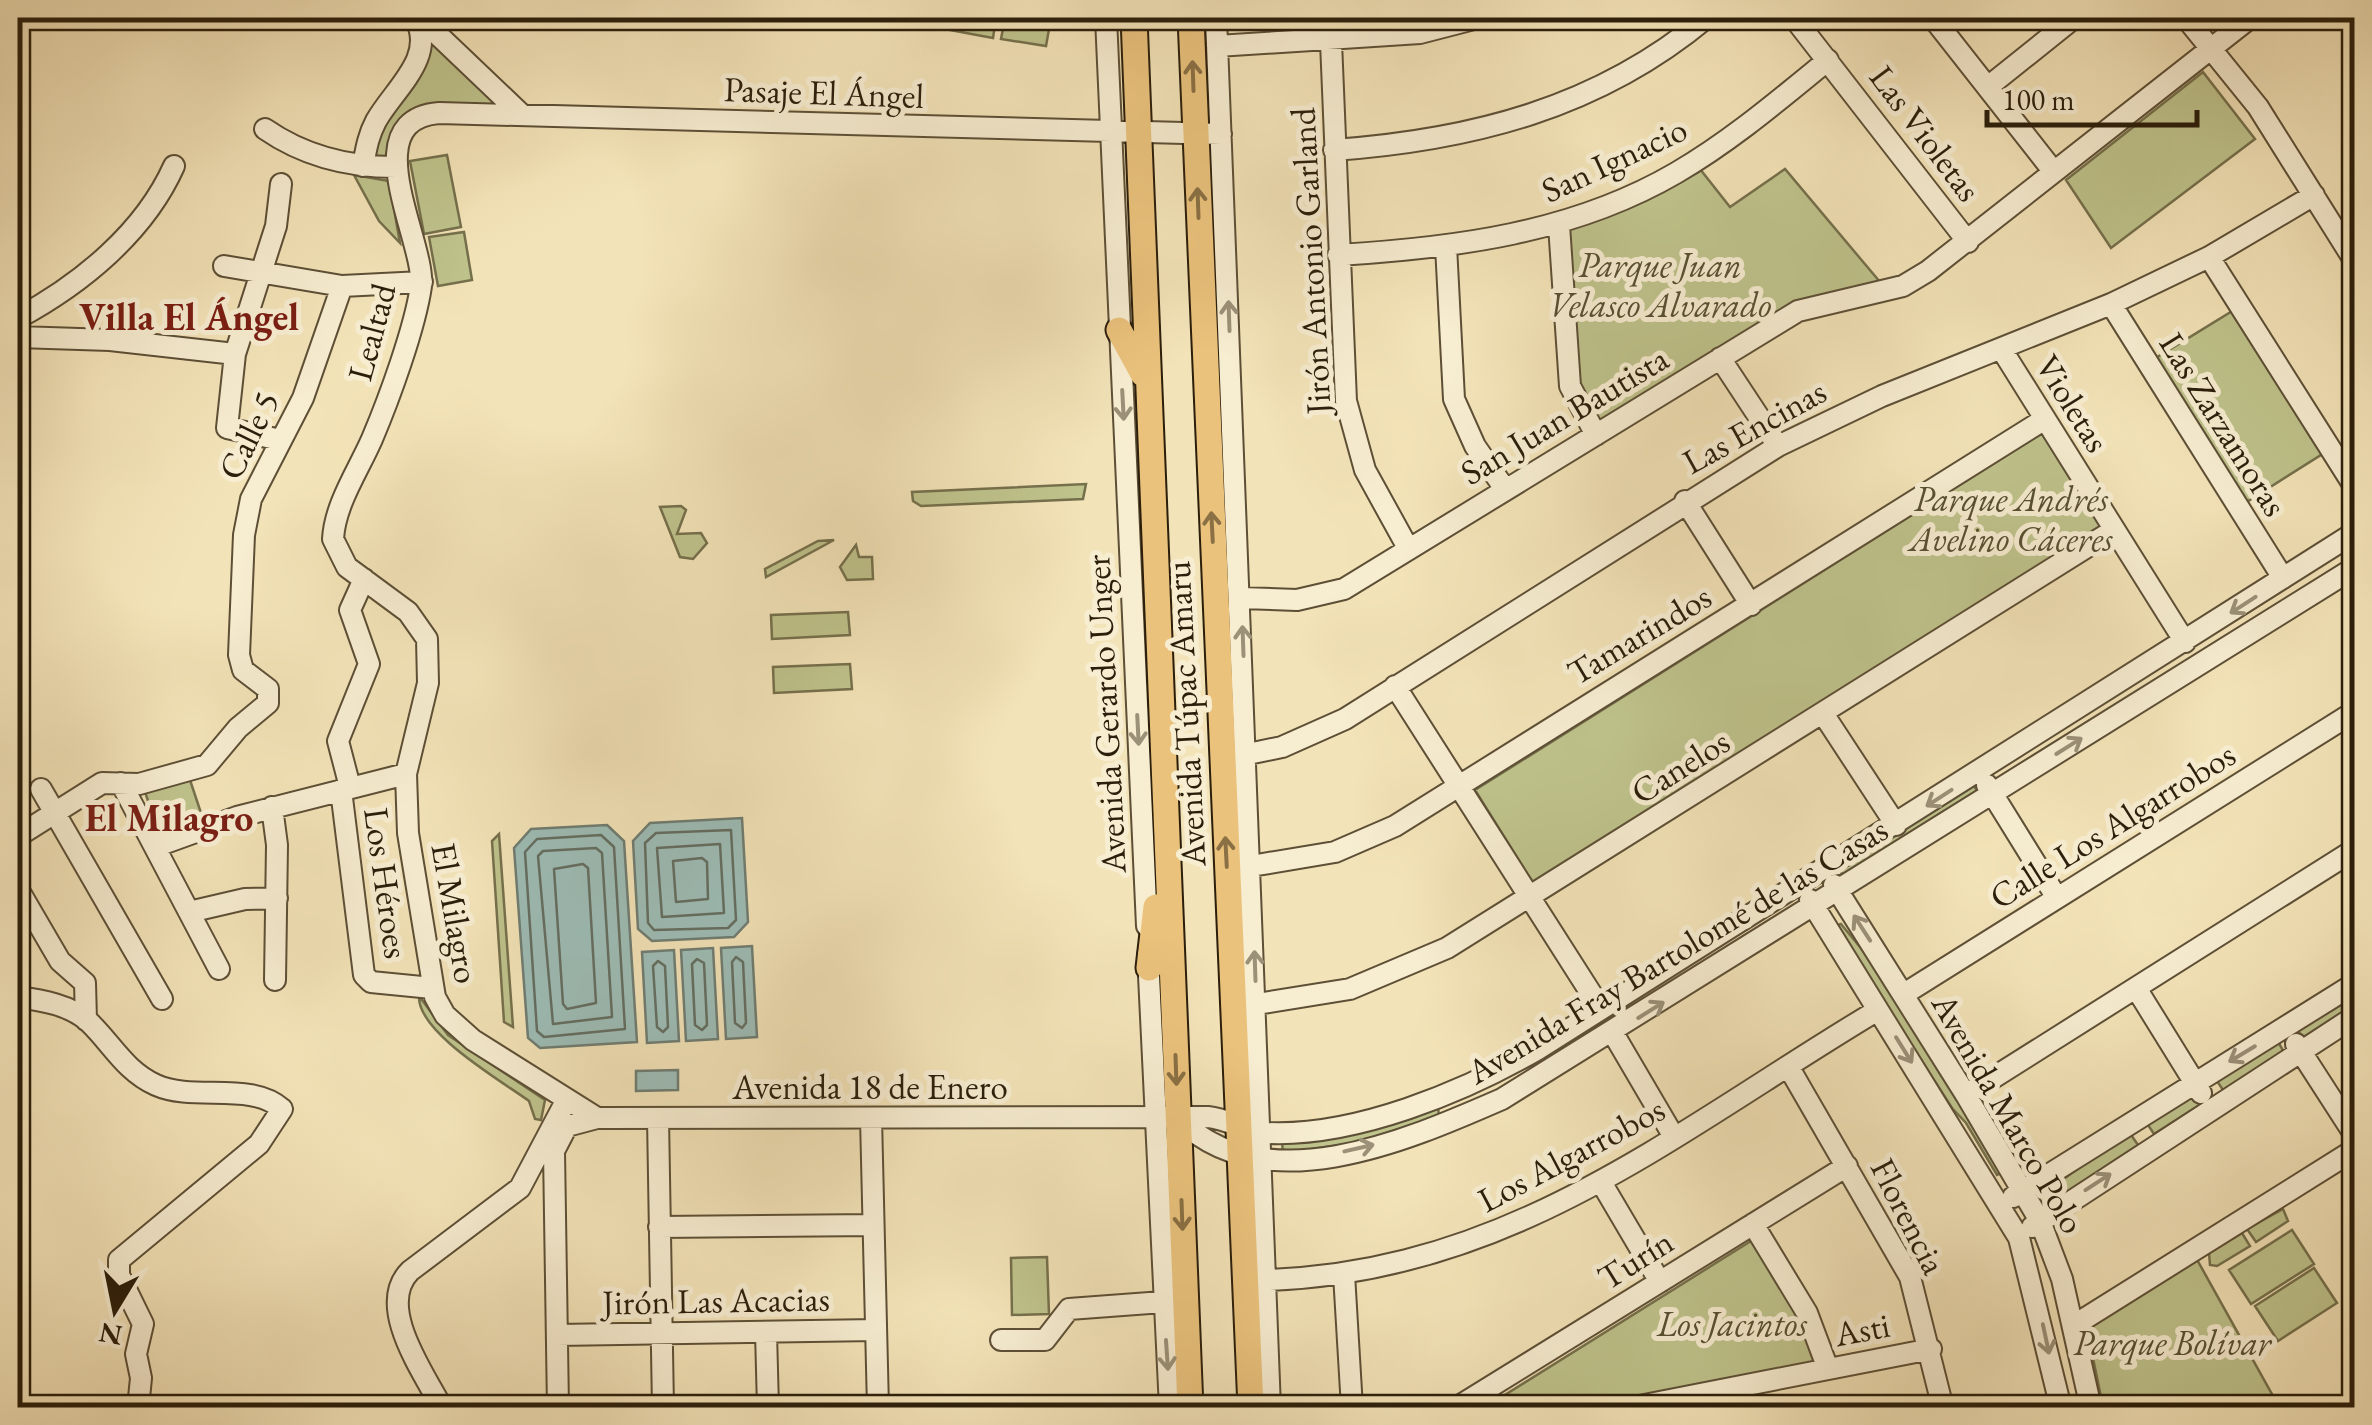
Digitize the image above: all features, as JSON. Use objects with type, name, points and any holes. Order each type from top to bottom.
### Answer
[{"type":"main road","name":"Avenida Túpac Amaru","points":[[1134,18],[1166,832],[1166,1118],[1190,1408]]},
{"type":"main road","name":"Avenida Túpac Amaru","points":[[1191,18],[1208,134],[1251,1158],[1251,1408]]},
{"type":"main road","points":[[1119,330],[1146,380]]},
{"type":"main road","points":[[1149,968],[1166,832]]},
{"type":"street","points":[[363,166],[373,126],[418,56],[423,40],[414,18]]},
{"type":"street","points":[[428,18],[438,36],[522,115]]},
{"type":"street","name":"Avenida Gerardo Unger","points":[[1106,18],[1149,968],[1166,1118],[1163,1302],[1170,1408]]},
{"type":"street","points":[[1216,18],[1208,134],[1241,598],[1248,754],[1257,1004],[1250,1129]]},
{"type":"street","name":"Jirón Antonio Garland","points":[[1330,18],[1343,372],[1351,426],[1371,482],[1408,548]]},
{"type":"street","points":[[1217,46],[1420,33],[1478,18]]},
{"type":"street","points":[[1334,150],[1423,144],[1562,106],[1620,78],[1706,18]]},
{"type":"street","name":"Las Violetas","points":[[1794,18],[1968,242]]},
{"type":"street","points":[[1932,18],[2054,172]]},
{"type":"street","points":[[1988,86],[2074,18]]},
{"type":"street","points":[[2186,18],[2258,107],[2354,260]]},
{"type":"street","name":"San Juan Bautista","points":[[1241,598],[1297,600],[1329,594],[1596,436],[1798,310],[1903,286],[1968,242],[2250,18]]},
{"type":"street","name":"San Ignacio","points":[[1338,256],[1446,246],[1559,225],[1674,174],[1738,133],[1828,60]]},
{"type":"street","name":"Pasaje El Ángel","points":[[395,167],[405,132],[425,114],[1208,134]]},
{"type":"street","points":[[265,129],[299,148],[363,166],[395,167]]},
{"type":"street","points":[[18,318],[109,255],[166,183],[174,166]]},
{"type":"street","name":"Lealtad","points":[[356,573],[334,546],[333,529],[384,411],[422,282],[395,167]]},
{"type":"street","points":[[280,440],[227,428],[235,354],[276,226],[281,184]]},
{"type":"street","name":"Las Encinas","points":[[1248,754],[1282,748],[1324,730],[1778,446],[1882,396],[2111,304],[2208,257],[2314,195]]},
{"type":"street","points":[[1559,225],[1570,386],[1596,436]]},
{"type":"street","points":[[1446,246],[1454,399],[1475,446],[1505,489]]},
{"type":"street","points":[[2208,257],[2354,486]]},
{"type":"street","points":[[224,266],[342,286],[422,282]]},
{"type":"street","name":"Calle 5","points":[[121,783],[146,783],[212,762],[238,728],[268,702],[266,685],[248,675],[239,654],[244,535],[251,499],[303,398],[342,286]]},
{"type":"street","name":"Las Zarzamoras","points":[[2111,304],[2283,578]]},
{"type":"street","points":[[18,337],[110,340],[235,354]]},
{"type":"street","name":"Violetas","points":[[2002,350],[2185,642]]},
{"type":"street","points":[[1720,358],[1778,446]]},
{"type":"street","name":"Tamarindos","points":[[1251,866],[1302,860],[1361,842],[1396,826],[2045,420]]},
{"type":"street","points":[[1685,501],[1750,605]]},
{"type":"street","name":"Canelos","points":[[1257,1004],[1350,989],[1411,967],[1532,898],[2114,530]]},
{"type":"street","name":"Avenida Fray Bartolomé de las Casas","points":[[1166,1118],[1208,1117],[1250,1129],[1368,1118],[1451,1092],[1505,1068],[1800,887],[2354,533]]},
{"type":"street","name":"Avenida Fray Bartolomé de las Casas","points":[[1251,1158],[1350,1150],[1461,1117],[1540,1079],[2354,568]]},
{"type":"street","points":[[346,788],[338,741],[368,669],[350,610],[356,573]]},
{"type":"street","name":"El Milagro","points":[[356,573],[408,612],[427,639],[428,683],[406,774],[408,833],[438,1005],[462,1033],[566,1101]]},
{"type":"street","points":[[1395,686],[1601,1009]]},
{"type":"street","name":"Calle Los Algarrobos","points":[[1904,994],[2354,712]]},
{"type":"street","points":[[1824,716],[1896,825]]},
{"type":"street","points":[[1980,772],[2058,898]]},
{"type":"street","points":[[157,846],[272,807],[406,774]]},
{"type":"street","points":[[18,836],[102,784],[121,783],[219,969]]},
{"type":"street","name":"Los Héroes","points":[[346,788],[364,975],[371,982],[432,988]]},
{"type":"street","points":[[41,789],[162,999]]},
{"type":"street","points":[[272,807],[278,898],[275,980]]},
{"type":"street","points":[[1966,1095],[2354,850]]},
{"type":"street","name":"Avenida Marco Polo","points":[[1825,871],[2040,1221],[2073,1326],[2091,1408]]},
{"type":"street","name":"Avenida Marco Polo","points":[[1800,887],[2002,1205],[2018,1238],[2060,1408]]},
{"type":"street","points":[[18,889],[60,961],[88,988],[86,1020]]},
{"type":"street","points":[[189,912],[245,899],[278,898]]},
{"type":"street","points":[[2002,1205],[2354,984]]},
{"type":"street","points":[[2136,988],[2210,1108]]},
{"type":"street","points":[[18,997],[54,1004],[86,1020],[125,1065],[150,1082],[198,1095],[256,1097],[280,1106],[281,1116],[240,1162],[120,1260],[120,1275],[142,1324],[136,1354],[142,1383],[138,1408]]},
{"type":"street","name":"Los Algarrobos","points":[[1267,1280],[1344,1274],[1484,1238],[1540,1215],[1601,1182],[1878,1010]]},
{"type":"street","points":[[2018,1238],[2210,1108],[2354,1017]]},
{"type":"street","points":[[2285,1028],[2354,1134]]},
{"type":"street","points":[[1613,1034],[1674,1137]]},
{"type":"street","name":"Florencia","points":[[1788,1066],[1910,1277],[1932,1349],[1943,1408]]},
{"type":"street","points":[[1451,1092],[1461,1117]]},
{"type":"street","points":[[442,1408],[404,1329],[397,1304],[400,1285],[410,1271],[520,1188],[566,1101]]},
{"type":"street","name":"Avenida 18 de Enero","points":[[566,1101],[597,1118],[1166,1118]]},
{"type":"street","points":[[558,1408],[554,1150],[567,1126],[597,1118]]},
{"type":"street","points":[[658,1118],[663,1408]]},
{"type":"street","points":[[870,1118],[878,1408]]},
{"type":"street","points":[[1166,1118],[1198,1137],[1251,1158],[1267,1280],[1270,1408]]},
{"type":"street","points":[[2073,1326],[2354,1150]]},
{"type":"street","name":"Turín","points":[[1456,1408],[1847,1166]]},
{"type":"street","points":[[1601,1182],[1660,1282]]},
{"type":"street","points":[[1752,1224],[1807,1313],[1828,1369]]},
{"type":"street","points":[[660,1227],[874,1225]]},
{"type":"street","points":[[1344,1274],[1352,1408]]},
{"type":"street","points":[[1001,1340],[1044,1340],[1063,1314],[1074,1308],[1163,1302]]},
{"type":"street","name":"Jirón Las Acacias","points":[[557,1336],[876,1330]]},
{"type":"street","points":[[766,1332],[768,1408]]},
{"type":"street","name":"Asti","points":[[1629,1408],[1932,1349]]},
{"type":"green space","points":[[952,18],[996,18],[993,38],[950,30]]},
{"type":"green space","points":[[1005,18],[1051,18],[1046,46],[1001,39]]},
{"type":"green space","points":[[433,41],[500,106],[427,104],[392,134],[386,162],[370,161],[374,140]]},
{"type":"green space","points":[[2203,72],[2255,139],[2111,248],[2066,180]]},
{"type":"green space","points":[[447,155],[461,227],[424,234],[410,161]]},
{"type":"green space","name":"Parque Juan Velasco Alvarado","points":[[1700,169],[1730,207],[1785,169],[1880,282],[1849,289],[1597,425],[1573,383],[1568,227]]},
{"type":"green space","points":[[354,175],[389,181],[400,243],[379,221]]},
{"type":"green space","points":[[464,232],[472,280],[438,286],[429,237]]},
{"type":"green space","points":[[2234,310],[2324,453],[2242,505],[2151,361]]},
{"type":"green space","name":"Parque Andrés Avelino Cáceres","points":[[2042,433],[2102,527],[1533,883],[1475,790]]},
{"type":"green space","points":[[1086,484],[1083,499],[921,506],[913,501],[912,492]]},
{"type":"green space","points":[[681,506],[686,510],[677,534],[701,533],[707,543],[693,559],[680,557],[660,507]]},
{"type":"green space","points":[[834,540],[766,577],[765,569],[818,541]]},
{"type":"green space","points":[[856,545],[859,557],[872,557],[873,579],[847,580],[840,567]]},
{"type":"green space","points":[[848,612],[850,635],[772,639],[771,615]]},
{"type":"green space","points":[[850,664],[852,689],[774,693],[773,667]]},
{"type":"green space","points":[[189,777],[203,819],[159,833],[145,792]]},
{"type":"green space","points":[[1974,786],[1978,793],[1844,879],[1840,870]]},
{"type":"green space","points":[[499,834],[513,1027],[504,1022],[492,841]]},
{"type":"green space","points":[[1841,924],[1893,987],[2004,1172],[1997,1175],[1966,1123],[1952,1108],[1835,926]]},
{"type":"green space","points":[[2354,992],[2354,1010],[2306,1040],[2295,1028]]},
{"type":"green space","points":[[419,996],[448,1035],[545,1100],[541,1120],[535,1119],[529,1101],[445,1040],[422,1010]]},
{"type":"green space","points":[[2277,1040],[2284,1052],[2223,1090],[2215,1078]]},
{"type":"green space","points":[[2194,1092],[2201,1104],[2154,1134],[2146,1122]]},
{"type":"green space","points":[[1438,1107],[1439,1116],[1354,1143],[1283,1153],[1282,1142]]},
{"type":"green space","points":[[2129,1132],[2138,1145],[2058,1198],[2051,1188]]},
{"type":"green space","points":[[2283,1209],[2288,1221],[2256,1242],[2247,1229]]},
{"type":"green space","points":[[2292,1230],[2314,1264],[2251,1304],[2229,1270]]},
{"type":"green space","points":[[2242,1233],[2250,1246],[2217,1266],[2210,1265],[2209,1253]]},
{"type":"green space","name":"Los Jacintos","points":[[1751,1241],[1797,1313],[1816,1366],[1593,1407],[1484,1408]]},
{"type":"green space","name":"Parque Bolívar","points":[[2195,1256],[2273,1396],[2155,1407],[2103,1407],[2086,1324]]},
{"type":"green space","points":[[1047,1257],[1049,1314],[1012,1315],[1011,1258]]},
{"type":"green space","points":[[2314,1268],[2337,1303],[2278,1341],[2255,1306]]},
{"type":"water","points":[[742,818],[748,922],[734,937],[652,941],[638,929],[633,841],[650,823]]},
{"type":"water","points":[[607,825],[624,841],[637,1042],[540,1048],[528,1038],[514,848],[531,829]]},
{"type":"water","points":[[752,946],[757,1037],[726,1039],[721,948]]},
{"type":"water","points":[[713,948],[718,1039],[686,1041],[681,950]]},
{"type":"water","points":[[674,950],[679,1041],[647,1043],[642,952]]},
{"type":"water","points":[[678,1070],[678,1090],[636,1091],[636,1071]]},
{"type":"district","name":"Villa El Ángel","points":[[189,316]]},
{"type":"district","name":"El Milagro","points":[[169,817]]}]
